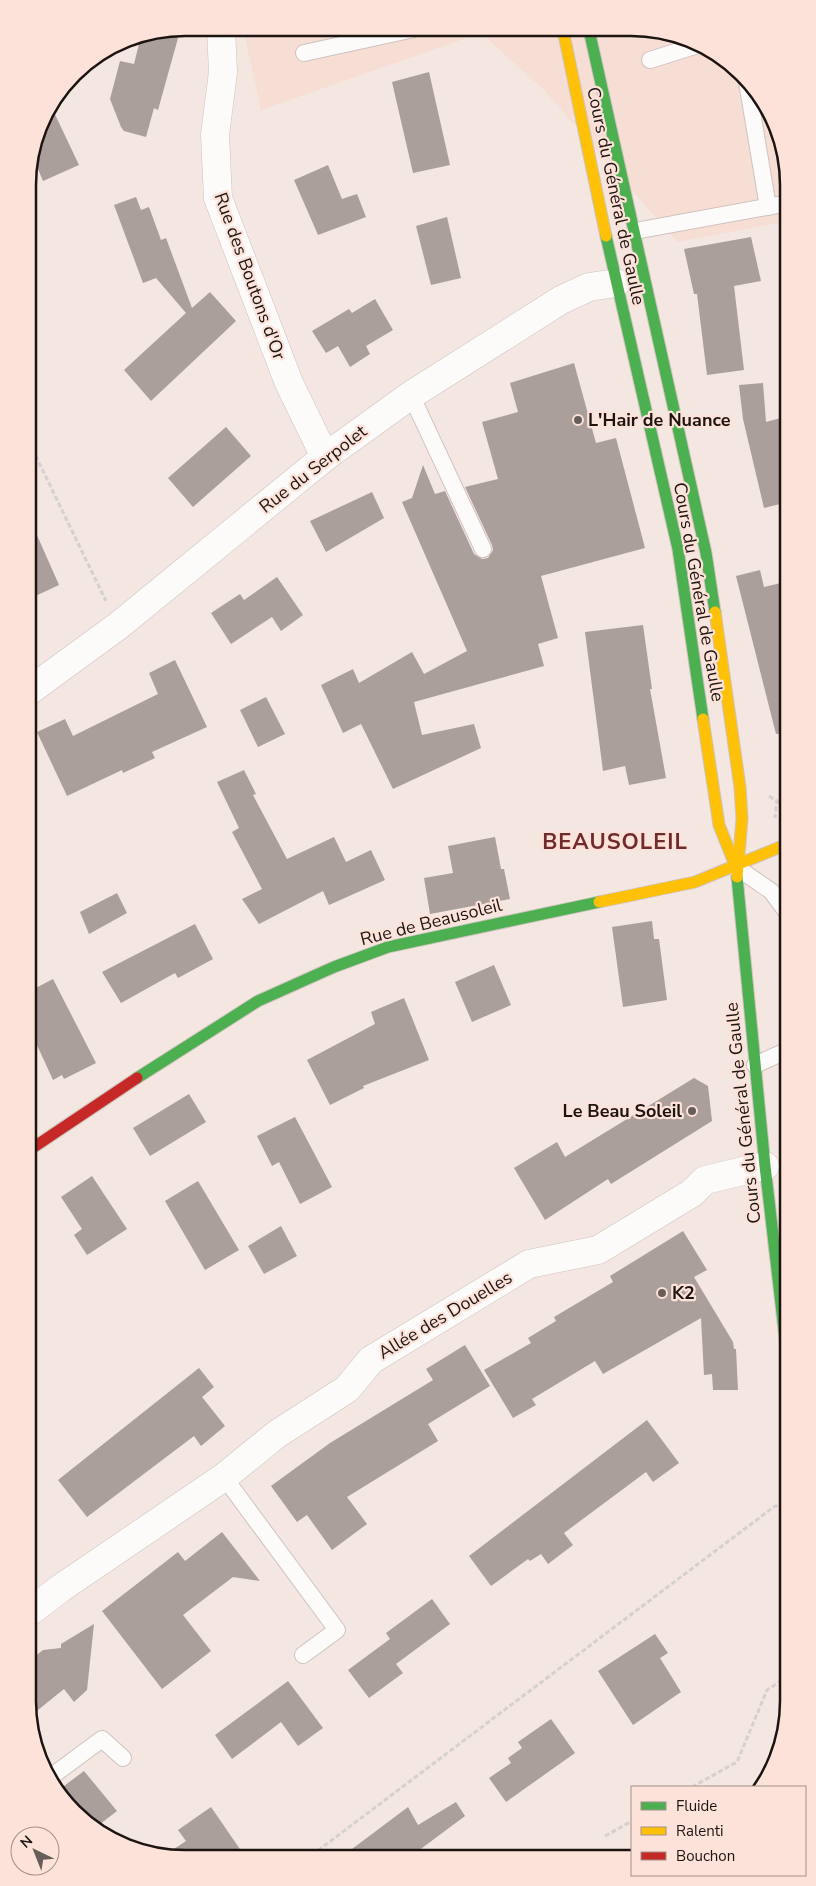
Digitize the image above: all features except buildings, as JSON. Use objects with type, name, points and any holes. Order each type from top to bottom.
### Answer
[{"type":"main road","name":"Cours du Général de Gaulle","points":[[564,36],[616,283],[678,554],[720,825],[736,867]]},
{"type":"main road","points":[[575,36],[589,98]]},
{"type":"main road","name":"Cours du Général de Gaulle","points":[[590,36],[706,553],[740,787],[742,819],[736,867],[765,1166],[779,1289]]},
{"type":"main road","points":[[606,237],[635,231]]},
{"type":"main road","points":[[616,283],[644,276]]},
{"type":"main road","points":[[672,524],[679,494]]},
{"type":"main road","points":[[678,554],[696,584]]},
{"type":"main road","points":[[729,804],[736,867]]},
{"type":"main road","name":"Rue de Beausoleil","points":[[36,1145],[101,1100],[258,1001],[334,967],[388,948],[695,882],[736,867],[780,847]]},
{"type":"street","name":"Rue des Boutons d'Or","points":[[221,36],[223,72],[215,135],[218,198],[290,382],[325,456]]},
{"type":"street","name":"Rue du Serpolet","points":[[37,686],[118,626],[325,456],[411,395],[561,300],[589,287],[616,283]]},
{"type":"street","name":"Allée des Douelles","points":[[36,1607],[224,1477],[277,1434],[347,1389],[371,1360],[529,1264],[598,1250],[692,1193],[705,1180],[765,1166]]},
{"type":"lane","points":[[304,53],[382,36]]},
{"type":"lane","points":[[650,60],[688,48]]},
{"type":"lane","points":[[635,231],[776,206],[750,96]]},
{"type":"lane","points":[[411,395],[483,549]]},
{"type":"lane","points":[[736,867],[771,891],[780,902]]},
{"type":"lane","points":[[755,1064],[779,1054]]},
{"type":"lane","points":[[224,1477],[337,1630],[303,1656]]},
{"type":"lane","points":[[55,1774],[102,1739],[123,1758]]},
{"type":"path","points":[[37,458],[118,626]]},
{"type":"path","points":[[319,1850],[775,1506],[779,1506]]},
{"type":"path","points":[[694,1786],[737,1762],[767,1690],[779,1682]]},
{"type":"path","points":[[605,1836],[631,1822]]},
{"type":"shaded area","points":[[245,36],[472,36],[261,110]]},
{"type":"shaded area","points":[[484,36],[631,36],[660,39],[679,44],[714,61],[749,94],[768,128],[775,146],[778,166],[780,223],[677,242],[544,90]]},
{"type":"traffic: fast","points":[[590,36],[706,553],[715,612]]},
{"type":"traffic: fast","points":[[606,236],[678,549],[703,719]]},
{"type":"traffic: fast","points":[[737,877],[765,1166],[779,1289]]},
{"type":"traffic: fast","points":[[137,1078],[258,1001],[334,967],[388,947],[599,902]]},
{"type":"traffic: slow","points":[[564,36],[606,236]]},
{"type":"traffic: slow","points":[[715,612],[740,787],[742,819],[737,877]]},
{"type":"traffic: slow","points":[[703,719],[719,825],[735,865]]},
{"type":"traffic: slow","points":[[599,902],[695,882],[780,847]]},
{"type":"traffic: jam","points":[[36,1145],[137,1078]]},
{"type":"place","name":"L'Hair de Nuance","points":[[578,420]]},
{"type":"place","name":"Le Beau Soleil","points":[[692,1111]]},
{"type":"place","name":"K2","points":[[662,1293]]},
{"type":"district","name":"BEAUSOLEIL","points":[[615,842]]}]
